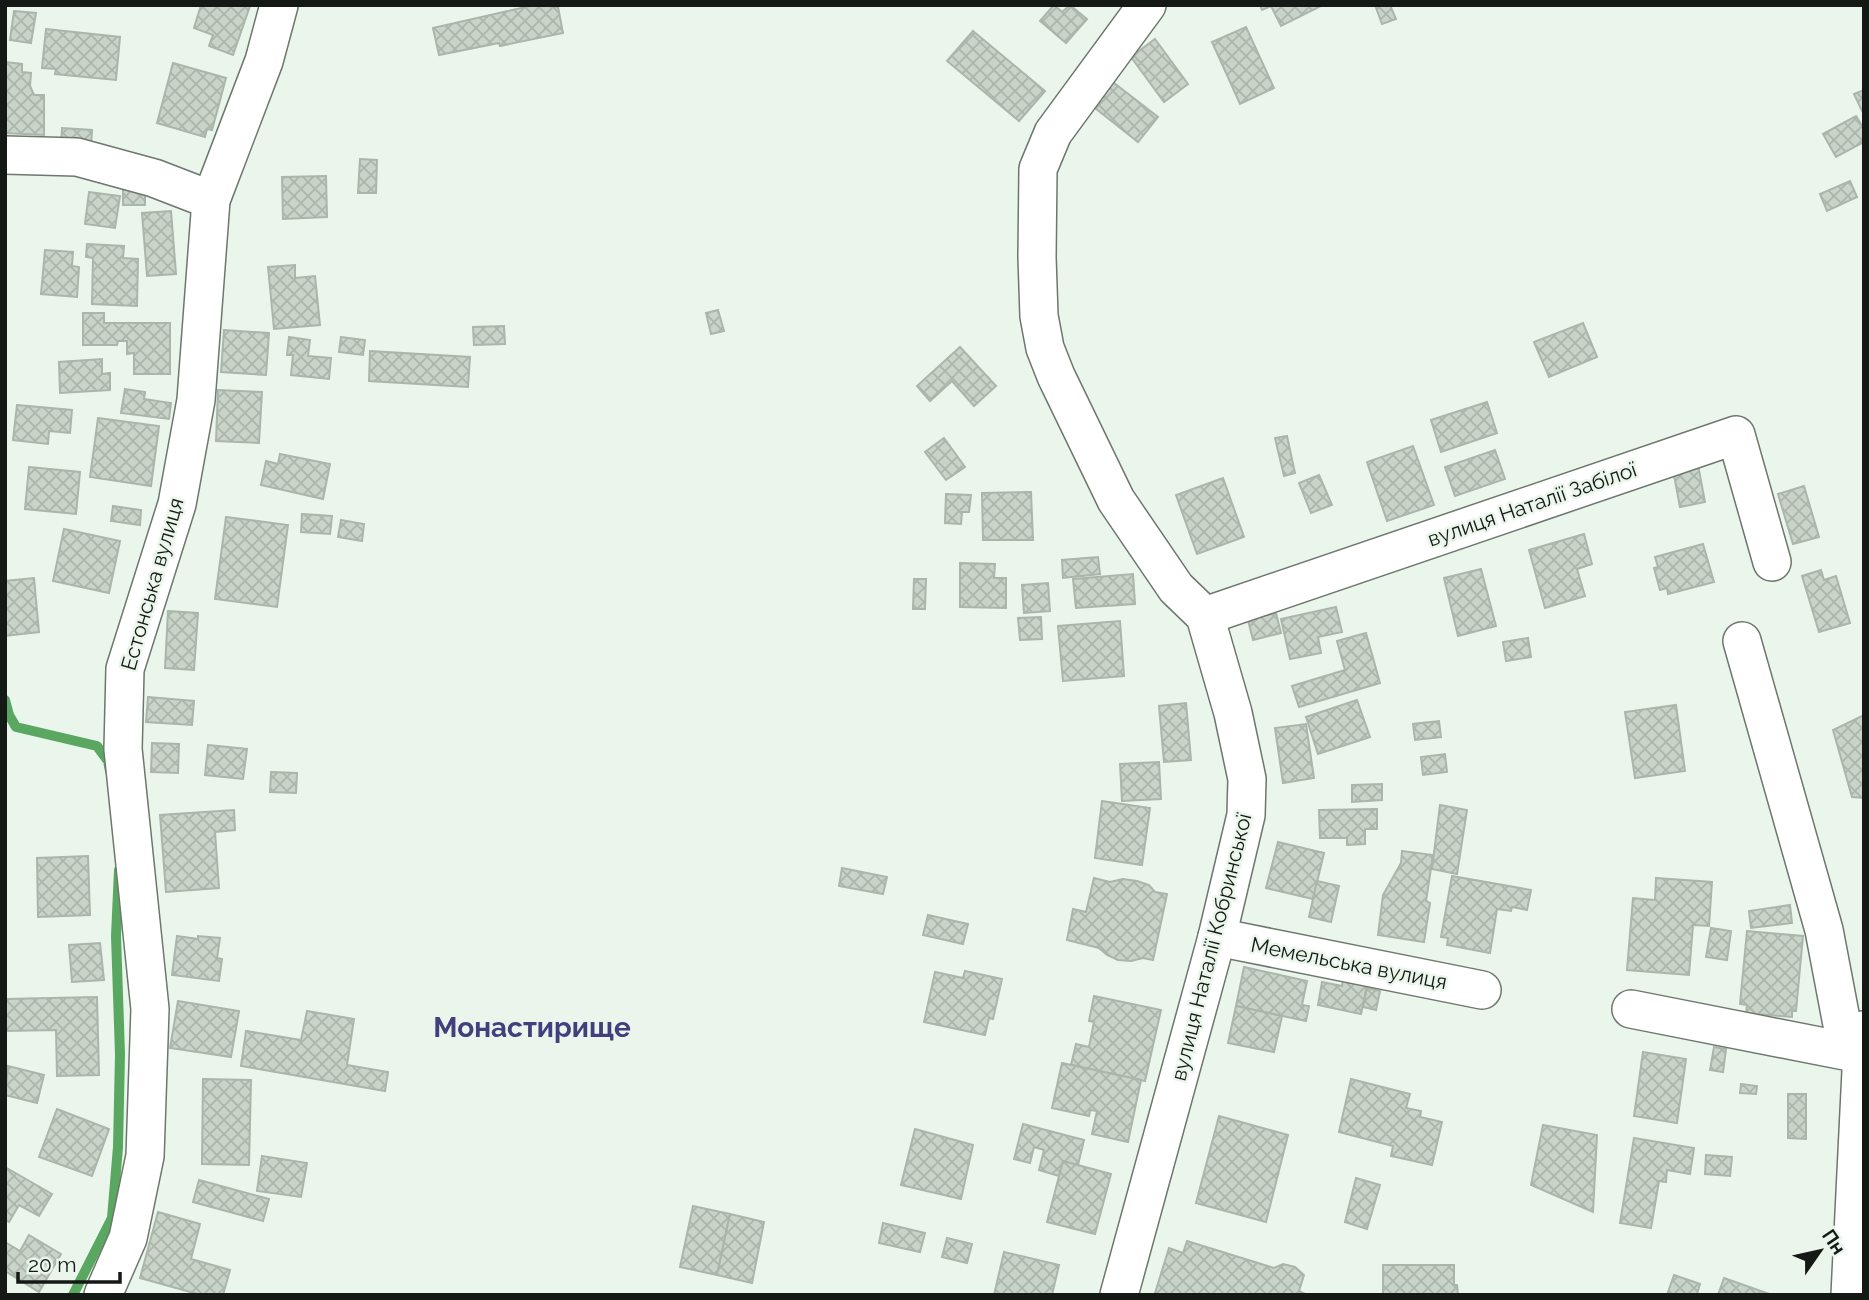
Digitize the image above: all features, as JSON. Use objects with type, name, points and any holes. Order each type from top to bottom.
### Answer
[{"type":"street","name":"Естонська вулиця","points":[[103,1295],[128,1238],[145,1156],[150,1009],[123,749],[125,669],[177,504],[196,400],[211,200],[264,61],[278,5]]},
{"type":"street","name":"вулиця Наталії Кобринської","points":[[1119,1295],[1217,937],[1246,815],[1247,779],[1233,713],[1205,616],[1176,588],[1116,500],[1056,376],[1045,348],[1039,316],[1038,169],[1053,133],[1147,5]]},
{"type":"street","points":[[5,155],[78,157],[154,178],[211,200]]},
{"type":"street","name":"вулиця Наталії Забілої","points":[[1205,616],[1735,435],[1772,562]]},
{"type":"street","points":[[1742,641],[1824,930],[1844,1035],[1862,1038]]},
{"type":"street","name":"Мемельська вулиця","points":[[1217,937],[1482,990]]},
{"type":"street","points":[[1631,1009],[1862,1038]]},
{"type":"street","points":[[1850,1295],[1862,1038]]},
{"type":"building","points":[[201,5],[250,6],[233,55],[209,46],[213,35],[194,28]]},
{"type":"building","points":[[534,5],[558,7],[563,33],[439,55],[433,28]]},
{"type":"building","points":[[1054,5],[1062,12],[1070,5],[1087,19],[1066,43],[1040,21]]},
{"type":"building","points":[[1260,5],[1321,6],[1281,26],[1271,6],[1262,10]]},
{"type":"building","points":[[1375,5],[1390,5],[1396,19],[1382,24]]},
{"type":"building","points":[[14,11],[36,13],[31,43],[10,40]]},
{"type":"building","points":[[1246,27],[1274,88],[1240,104],[1212,42]]},
{"type":"building","points":[[46,29],[120,37],[116,80],[55,74],[56,69],[42,68]]},
{"type":"building","points":[[973,31],[1045,91],[1019,121],[947,61]]},
{"type":"building","points":[[1155,39],[1188,84],[1164,102],[1131,57]]},
{"type":"building","points":[[5,62],[22,64],[22,72],[31,73],[30,86],[34,95],[44,95],[44,135],[5,133]]},
{"type":"building","points":[[173,63],[226,78],[212,130],[207,129],[205,137],[157,123]]},
{"type":"building","points":[[1109,79],[1158,117],[1138,142],[1090,104]]},
{"type":"building","points":[[1864,90],[1864,110],[1862,111],[1854,94]]},
{"type":"building","points":[[1856,116],[1864,129],[1864,142],[1836,157],[1823,134]]},
{"type":"building","points":[[62,128],[92,130],[91,148],[61,146]]},
{"type":"building","points":[[360,159],[377,160],[376,193],[358,193]]},
{"type":"building","points":[[326,176],[327,217],[283,219],[282,177]]},
{"type":"building","points":[[1850,181],[1857,197],[1827,211],[1820,194]]},
{"type":"building","points":[[123,189],[145,190],[145,205],[123,205]]},
{"type":"building","points":[[89,192],[120,196],[115,228],[85,224]]},
{"type":"building","points":[[171,211],[176,274],[147,276],[142,213]]},
{"type":"building","points":[[87,244],[124,246],[123,258],[138,259],[137,306],[92,304],[93,258],[86,257]]},
{"type":"building","points":[[45,250],[73,252],[72,266],[79,267],[77,297],[41,294]]},
{"type":"building","points":[[295,265],[295,278],[315,276],[320,325],[274,329],[268,267]]},
{"type":"building","points":[[718,310],[724,331],[711,334],[706,313]]},
{"type":"building","points":[[83,313],[104,313],[104,323],[170,323],[170,374],[134,374],[134,353],[127,354],[127,341],[118,341],[117,345],[83,345]]},
{"type":"building","points":[[1583,323],[1597,357],[1549,377],[1534,342]]},
{"type":"building","points":[[504,326],[505,344],[474,345],[473,327]]},
{"type":"building","points":[[224,330],[269,333],[266,375],[221,372]]},
{"type":"building","points":[[289,337],[310,340],[308,356],[331,358],[329,379],[291,375],[293,355],[287,355]]},
{"type":"building","points":[[341,337],[365,340],[363,355],[339,352]]},
{"type":"building","points":[[960,347],[996,386],[974,406],[952,381],[930,401],[917,386]]},
{"type":"building","points":[[370,351],[470,357],[468,387],[369,381]]},
{"type":"building","points":[[102,359],[102,374],[110,373],[110,390],[60,393],[59,362]]},
{"type":"building","points":[[125,389],[145,392],[144,399],[171,403],[169,419],[121,413]]},
{"type":"building","points":[[218,390],[262,392],[259,443],[216,441]]},
{"type":"building","points":[[1487,402],[1497,433],[1441,452],[1431,420]]},
{"type":"building","points":[[17,405],[72,410],[70,433],[49,431],[48,444],[13,440]]},
{"type":"building","points":[[98,418],[159,426],[151,486],[90,477]]},
{"type":"building","points":[[1287,436],[1295,473],[1284,476],[1275,438]]},
{"type":"building","points":[[944,438],[965,467],[946,480],[925,452]]},
{"type":"building","points":[[1413,446],[1434,505],[1387,521],[1367,462]]},
{"type":"building","points":[[1495,450],[1505,479],[1455,496],[1445,467]]},
{"type":"building","points":[[280,454],[330,464],[323,499],[261,485],[266,461],[278,464]]},
{"type":"building","points":[[1698,465],[1705,502],[1680,507],[1673,470]]},
{"type":"building","points":[[29,467],[80,472],[76,514],[25,509]]},
{"type":"building","points":[[1319,475],[1332,505],[1311,513],[1299,483]]},
{"type":"building","points":[[1223,478],[1244,537],[1197,554],[1176,495]]},
{"type":"building","points":[[1804,486],[1819,537],[1793,544],[1778,494]]},
{"type":"building","points":[[1031,492],[1033,540],[983,540],[982,493]]},
{"type":"building","points":[[946,494],[971,495],[969,512],[962,512],[961,524],[945,523]]},
{"type":"building","points":[[113,506],[141,510],[140,525],[111,521]]},
{"type":"building","points":[[302,514],[332,516],[330,534],[301,532]]},
{"type":"building","points":[[226,517],[288,525],[277,607],[215,599]]},
{"type":"building","points":[[341,520],[364,524],[362,541],[338,537]]},
{"type":"building","points":[[64,529],[120,541],[109,593],[53,581]]},
{"type":"building","points":[[1584,534],[1592,564],[1577,569],[1585,596],[1545,608],[1529,550]]},
{"type":"building","points":[[1703,544],[1714,582],[1668,594],[1667,588],[1660,590],[1654,568],[1658,567],[1655,557]]},
{"type":"building","points":[[1098,557],[1100,574],[1063,578],[1062,560]]},
{"type":"building","points":[[960,563],[995,564],[994,578],[1006,578],[1006,608],[960,607]]},
{"type":"building","points":[[1481,569],[1496,626],[1458,636],[1444,578]]},
{"type":"building","points":[[1821,570],[1824,580],[1836,576],[1850,623],[1819,632],[1802,576]]},
{"type":"building","points":[[1133,574],[1135,604],[1076,608],[1073,579]]},
{"type":"building","points":[[34,578],[39,632],[5,636],[5,581]]},
{"type":"building","points":[[914,579],[926,579],[925,609],[913,609]]},
{"type":"building","points":[[1048,583],[1050,611],[1024,613],[1022,585]]},
{"type":"building","points":[[1336,607],[1342,632],[1318,637],[1321,653],[1290,659],[1281,619]]},
{"type":"building","points":[[168,611],[198,613],[194,670],[165,668]]},
{"type":"building","points":[[1276,613],[1281,633],[1253,640],[1248,620]]},
{"type":"building","points":[[1041,617],[1042,639],[1020,640],[1018,618]]},
{"type":"building","points":[[1120,621],[1124,676],[1063,681],[1058,626]]},
{"type":"building","points":[[1366,633],[1380,683],[1299,707],[1292,686],[1345,670],[1337,641]]},
{"type":"building","points":[[1528,638],[1531,657],[1506,661],[1503,642]]},
{"type":"building","points":[[148,697],[194,701],[192,725],[146,722]]},
{"type":"building","points":[[1357,700],[1370,737],[1318,754],[1306,717]]},
{"type":"building","points":[[1186,703],[1191,760],[1164,762],[1159,706]]},
{"type":"building","points":[[1676,705],[1685,771],[1635,778],[1625,712]]},
{"type":"building","points":[[1864,715],[1864,798],[1852,797],[1833,730]]},
{"type":"building","points":[[1439,721],[1441,737],[1415,740],[1413,724]]},
{"type":"building","points":[[1306,724],[1314,778],[1283,783],[1275,728]]},
{"type":"building","points":[[152,743],[179,744],[178,773],[151,772]]},
{"type":"building","points":[[208,745],[247,749],[243,779],[205,775]]},
{"type":"building","points":[[1445,754],[1447,772],[1423,775],[1421,757]]},
{"type":"building","points":[[1159,762],[1161,799],[1122,801],[1120,764]]},
{"type":"building","points":[[271,772],[297,773],[296,793],[270,792]]},
{"type":"building","points":[[1382,784],[1382,800],[1352,802],[1352,785]]},
{"type":"building","points":[[1102,801],[1150,808],[1142,865],[1095,858]]},
{"type":"building","points":[[1440,805],[1467,810],[1457,874],[1432,869]]},
{"type":"building","points":[[1377,809],[1377,829],[1365,829],[1365,844],[1347,845],[1347,838],[1320,838],[1319,810]]},
{"type":"building","points":[[234,810],[235,830],[215,832],[219,888],[166,892],[160,815]]},
{"type":"building","points":[[1278,842],[1324,853],[1313,899],[1266,888]]},
{"type":"building","points":[[1402,851],[1433,855],[1426,901],[1430,903],[1424,942],[1378,935],[1383,895],[1401,863]]},
{"type":"building","points":[[88,856],[90,915],[38,917],[37,858]]},
{"type":"building","points":[[842,868],[887,877],[883,894],[839,886]]},
{"type":"building","points":[[1452,876],[1531,890],[1527,910],[1512,907],[1511,911],[1497,909],[1490,953],[1447,945],[1448,938],[1441,937]]},
{"type":"building","points":[[1094,878],[1110,882],[1123,879],[1137,881],[1149,885],[1155,892],[1167,894],[1153,960],[1118,960],[1099,948],[1067,940],[1073,909],[1086,912]]},
{"type":"building","points":[[1656,878],[1712,882],[1709,926],[1693,925],[1689,975],[1627,970],[1633,898],[1655,900]]},
{"type":"building","points":[[1317,881],[1339,886],[1331,922],[1309,917]]},
{"type":"building","points":[[1790,905],[1792,923],[1751,928],[1749,911]]},
{"type":"building","points":[[928,915],[968,924],[963,944],[923,935]]},
{"type":"building","points":[[1711,928],[1731,931],[1727,960],[1706,957]]},
{"type":"building","points":[[1747,931],[1803,936],[1796,1011],[1792,1011],[1792,1017],[1746,1013],[1747,1005],[1740,1004]]},
{"type":"building","points":[[177,936],[220,938],[217,958],[222,959],[219,981],[172,975]]},
{"type":"building","points":[[100,943],[104,980],[72,982],[69,945]]},
{"type":"building","points":[[1244,967],[1307,981],[1302,1005],[1309,1006],[1306,1021],[1236,1006]]},
{"type":"building","points":[[965,971],[1002,979],[993,1019],[989,1018],[985,1035],[924,1022],[935,972],[963,978]]},
{"type":"building","points":[[1343,980],[1367,985],[1361,1014],[1318,1005],[1322,982],[1342,986]]},
{"type":"building","points":[[1367,988],[1380,991],[1376,1010],[1363,1007]]},
{"type":"building","points":[[1094,996],[1161,1010],[1145,1081],[1071,1065],[1076,1044],[1089,1047],[1094,1022],[1089,1021]]},
{"type":"building","points":[[97,997],[99,1075],[57,1076],[56,1030],[5,1031],[5,999]]},
{"type":"building","points":[[178,1001],[239,1011],[231,1057],[170,1048]]},
{"type":"building","points":[[1236,1006],[1282,1016],[1274,1052],[1228,1043]]},
{"type":"building","points":[[307,1011],[354,1019],[347,1065],[388,1072],[385,1091],[241,1066],[246,1031],[301,1040]]},
{"type":"building","points":[[1714,1047],[1726,1049],[1723,1072],[1710,1070]]},
{"type":"building","points":[[1643,1052],[1686,1059],[1677,1123],[1634,1116]]},
{"type":"building","points":[[1062,1063],[1141,1080],[1128,1142],[1092,1134],[1097,1111],[1090,1110],[1089,1116],[1052,1108]]},
{"type":"building","points":[[8,1066],[44,1075],[37,1103],[5,1095]]},
{"type":"building","points":[[203,1079],[251,1080],[249,1165],[202,1164]]},
{"type":"building","points":[[1351,1079],[1410,1094],[1406,1108],[1421,1111],[1420,1117],[1442,1122],[1432,1165],[1391,1156],[1393,1146],[1339,1132]]},
{"type":"building","points":[[1741,1084],[1757,1086],[1756,1094],[1740,1093]]},
{"type":"building","points":[[1788,1094],[1806,1094],[1806,1139],[1788,1138]]},
{"type":"building","points":[[57,1109],[109,1129],[92,1176],[39,1157]]},
{"type":"building","points":[[1219,1116],[1288,1135],[1266,1222],[1196,1203]]},
{"type":"building","points":[[1023,1124],[1084,1140],[1078,1165],[1063,1161],[1059,1176],[1039,1170],[1044,1150],[1034,1147],[1030,1163],[1014,1159]]},
{"type":"building","points":[[1543,1125],[1597,1135],[1593,1212],[1531,1185]]},
{"type":"building","points":[[915,1129],[973,1145],[961,1199],[901,1185]]},
{"type":"building","points":[[1634,1138],[1694,1148],[1690,1174],[1667,1170],[1666,1182],[1659,1181],[1651,1228],[1620,1223]]},
{"type":"building","points":[[1706,1155],[1732,1157],[1730,1176],[1705,1174]]},
{"type":"building","points":[[262,1156],[307,1163],[301,1197],[257,1191]]},
{"type":"building","points":[[1063,1161],[1111,1174],[1095,1234],[1047,1222]]},
{"type":"building","points":[[5,1167],[52,1194],[39,1216],[19,1205],[9,1222],[5,1220]]},
{"type":"building","points":[[1356,1178],[1380,1185],[1367,1229],[1345,1222]]},
{"type":"building","points":[[199,1180],[269,1199],[263,1221],[193,1202]]},
{"type":"building","points":[[693,1206],[730,1214],[717,1275],[680,1267]]},
{"type":"building","points":[[158,1212],[200,1224],[191,1259],[230,1270],[223,1295],[201,1295],[140,1278]]},
{"type":"building","points":[[730,1214],[764,1222],[752,1283],[717,1275]]},
{"type":"building","points":[[883,1223],[925,1233],[920,1252],[879,1243]]},
{"type":"building","points":[[29,1235],[61,1254],[39,1292],[5,1271],[5,1242],[20,1251]]},
{"type":"building","points":[[947,1238],[972,1244],[967,1263],[942,1257]]},
{"type":"building","points":[[1187,1241],[1274,1268],[1283,1264],[1295,1267],[1304,1275],[1299,1291],[1307,1295],[1155,1293],[1169,1248],[1183,1253]]},
{"type":"building","points":[[1004,1252],[1059,1265],[1052,1295],[994,1295]]},
{"type":"building","points":[[1383,1265],[1454,1265],[1454,1285],[1457,1285],[1458,1295],[1383,1295]]},
{"type":"building","points":[[1674,1275],[1700,1284],[1699,1295],[1667,1295]]},
{"type":"building","points":[[1724,1278],[1772,1295],[1718,1295]]},
{"type":"waterway","points":[[5,700],[16,727],[97,746],[108,761],[110,771]]},
{"type":"waterway","points":[[73,1295],[112,1218],[118,1147],[120,1054],[116,936],[119,870]]},
{"type":"district","name":"Монастирище","points":[[532,1027]]}]
